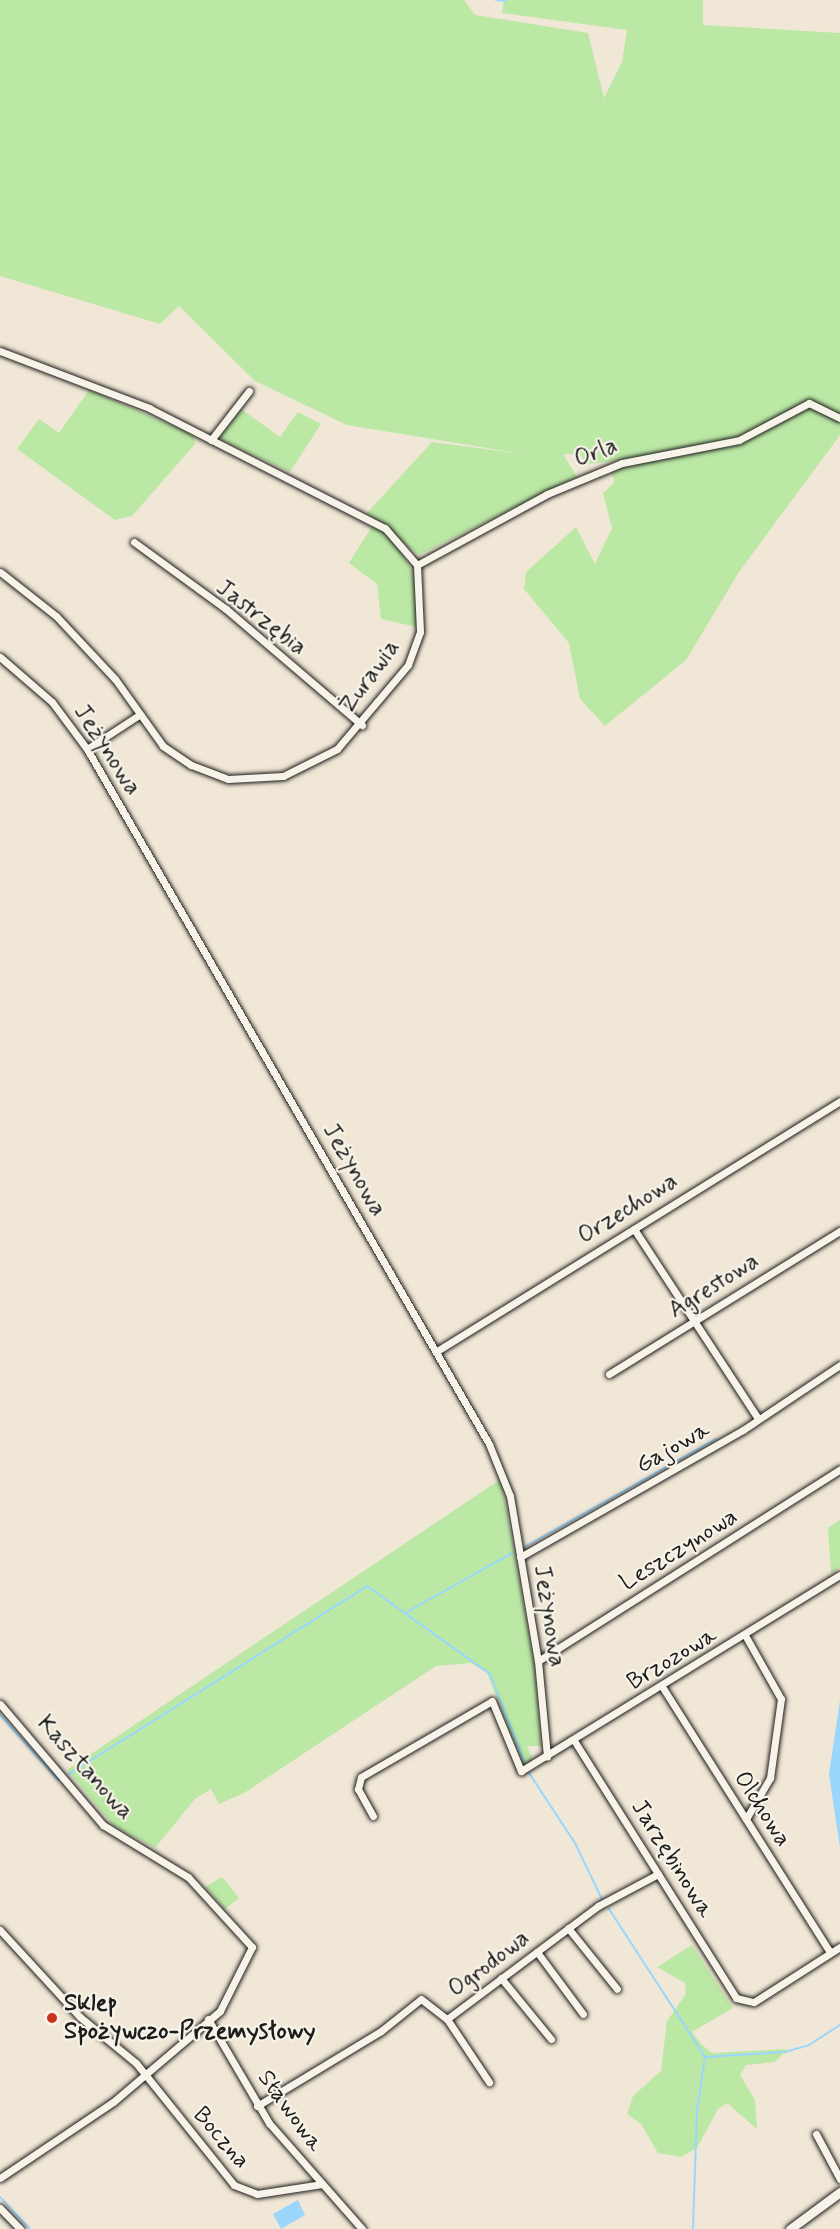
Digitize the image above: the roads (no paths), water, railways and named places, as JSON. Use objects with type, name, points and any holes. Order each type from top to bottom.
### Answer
[{"type":"street","points":[[0,351],[120,395],[372,519],[393,535],[417,565]]},
{"type":"street","points":[[211,440],[249,391]]},
{"type":"street","name":"Orla","points":[[417,565],[610,467],[739,440],[799,406],[810,403],[840,418]]},
{"type":"street","name":"Jastrzębia","points":[[134,542],[225,609],[362,725]]},
{"type":"street","name":"Żurawia","points":[[0,572],[56,616],[115,679],[139,715],[175,756],[228,779],[265,778],[308,768],[362,725],[414,655],[422,606],[417,565]]},
{"type":"street","name":"Jeżynowa","points":[[0,657],[52,702],[87,749],[437,1351],[505,1477],[538,1661],[547,1757]]},
{"type":"street","points":[[87,749],[139,715]]},
{"type":"street","name":"Orzechowa","points":[[437,1351],[840,1101]]},
{"type":"street","points":[[634,1229],[757,1417]]},
{"type":"street","name":"Agrestowa","points":[[609,1374],[840,1231]]},
{"type":"street","name":"Gajowa","points":[[520,1557],[743,1430],[757,1417],[840,1365]]},
{"type":"street","name":"Leszczynowa","points":[[538,1661],[840,1469]]},
{"type":"street","name":"Brzozowa","points":[[374,1816],[358,1789],[361,1777],[492,1701],[521,1771],[575,1742],[663,1688],[840,1575]]},
{"type":"street","points":[[746,1637],[782,1699],[773,1766],[746,1819]]},
{"type":"street","name":"Olchowa","points":[[663,1688],[829,1951]]},
{"type":"street","name":"Kasztanowa","points":[[0,1704],[103,1825],[188,1877],[252,1947],[231,2000],[208,2019]]},
{"type":"street","name":"Jarzębinowa","points":[[575,1742],[736,1998],[754,2002],[829,1951]]},
{"type":"street","name":"Ogrodowa","points":[[257,2106],[381,2031],[421,1999],[447,2019],[568,1928],[658,1874]]},
{"type":"street","points":[[568,1928],[617,1989]]},
{"type":"street","name":"Boczna","points":[[0,1930],[80,2017],[145,2073],[218,2169],[243,2191],[279,2193],[322,2184]]},
{"type":"street","points":[[829,1951],[840,1947]]},
{"type":"street","points":[[537,1952],[583,2014]]},
{"type":"street","points":[[501,1978],[551,2039]]},
{"type":"street","points":[[0,2178],[113,2102],[208,2019]]},
{"type":"street","name":"Stawowa","points":[[208,2019],[257,2106],[362,2229]]},
{"type":"street","points":[[447,2019],[489,2082]]},
{"type":"street","points":[[816,2134],[840,2179]]},
{"type":"street","points":[[790,2229],[840,2192]]},
{"type":"street","points":[[0,2208],[20,2229]]},
{"type":"water","points":[[840,1700],[840,1848],[829,1774]]},
{"type":"water","points":[[298,2200],[305,2215],[281,2229],[273,2214]]},
{"type":"waterway","points":[[496,0],[505,1]]},
{"type":"waterway","points":[[526,1546],[716,1439]]},
{"type":"waterway","points":[[407,1612],[512,1553]]},
{"type":"waterway","points":[[69,1774],[367,1586],[490,1674],[524,1760]]},
{"type":"waterway","points":[[0,1715],[58,1780]]},
{"type":"waterway","points":[[529,1773],[575,1843],[602,1899]]},
{"type":"waterway","points":[[609,1909],[705,2057],[785,2052],[809,2045],[840,2025]]},
{"type":"waterway","points":[[693,2229],[697,2111],[705,2057]]},
{"type":"waterway","points":[[0,2197],[30,2229]]},
{"type":"place","name":"Sklep Spożywczo-Przemysłowy","points":[[52,2018]]}]
